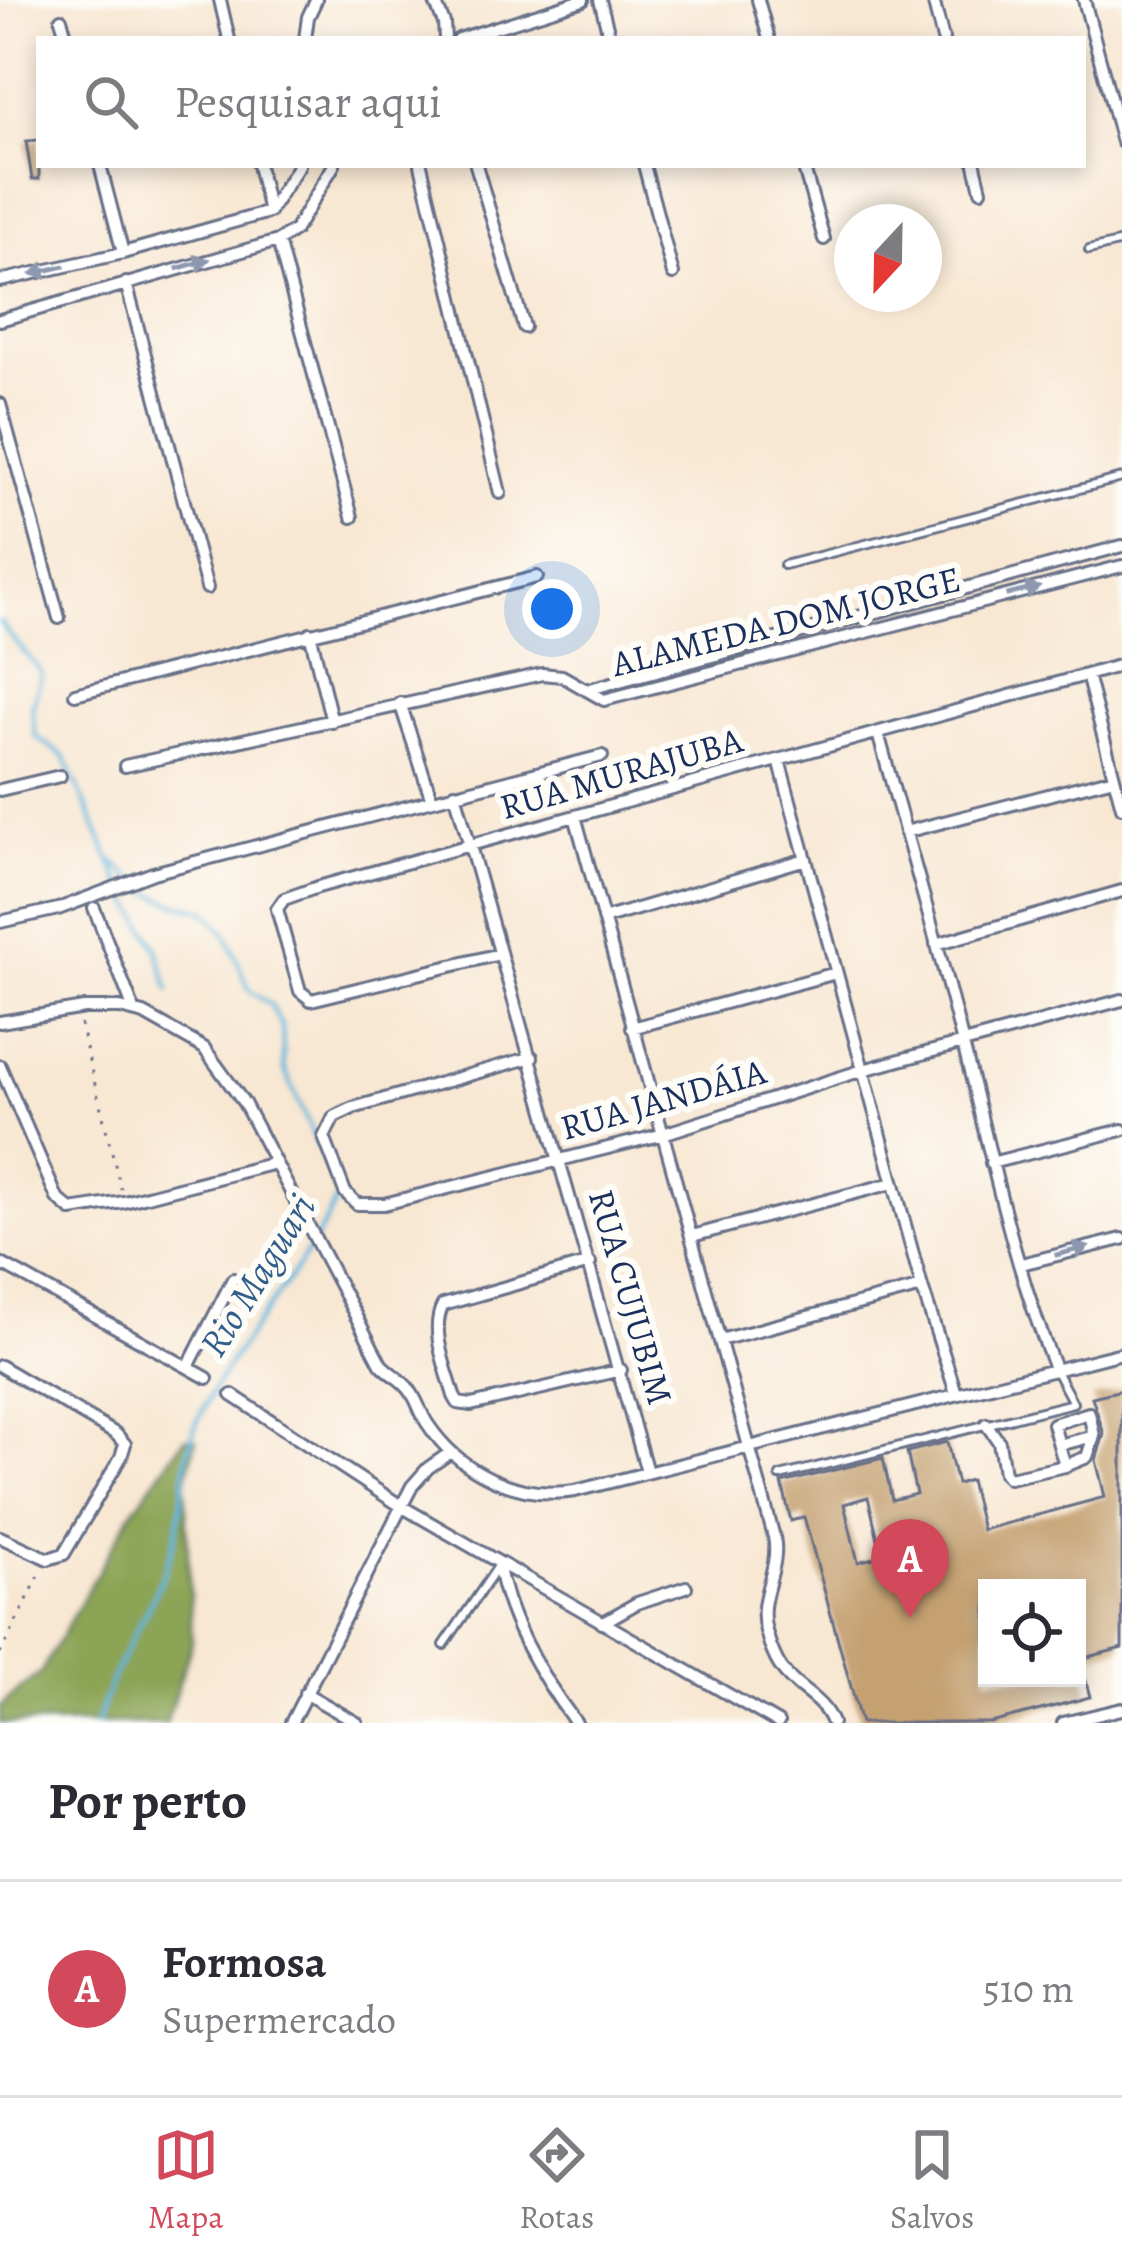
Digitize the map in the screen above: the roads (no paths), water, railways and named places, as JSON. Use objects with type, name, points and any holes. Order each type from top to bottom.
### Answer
[{"type":"street","points":[[220,0],[228,36]]},
{"type":"street","points":[[305,36],[316,0]]},
{"type":"street","points":[[445,36],[436,2],[455,0]]},
{"type":"street","points":[[469,36],[583,0]]},
{"type":"street","points":[[600,0],[609,36]]},
{"type":"street","points":[[758,0],[768,36]]},
{"type":"street","points":[[933,0],[942,36]]},
{"type":"street","points":[[1084,0],[1122,142]]},
{"type":"street","points":[[61,19],[66,36]]},
{"type":"street","points":[[101,168],[123,253]]},
{"type":"street","points":[[259,168],[269,212]]},
{"type":"street","points":[[0,281],[269,212],[297,168]]},
{"type":"street","points":[[0,320],[278,241],[295,230],[332,168]]},
{"type":"street","points":[[422,168],[500,493]]},
{"type":"street","points":[[477,168],[524,327]]},
{"type":"street","points":[[645,168],[673,274]]},
{"type":"street","points":[[804,168],[824,239]]},
{"type":"street","points":[[976,168],[981,190]]},
{"type":"street","points":[[278,241],[352,517]]},
{"type":"street","points":[[126,283],[207,589]]},
{"type":"street","points":[[0,404],[59,618]]},
{"type":"street","name":"ALAMEDA DOM JORGE","points":[[586,690],[1122,547]]},
{"type":"street","name":"ALAMEDA DOM JORGE","points":[[586,690],[604,700],[1122,566]]},
{"type":"street","points":[[75,694],[537,577]]},
{"type":"street","points":[[310,633],[332,722]]},
{"type":"street","name":"RUA MURAJUBA","points":[[500,954],[316,1001],[300,991],[276,915],[280,904],[318,887],[1122,665]]},
{"type":"street","points":[[125,766],[542,674],[562,676],[586,690]]},
{"type":"street","points":[[1088,675],[1122,807]]},
{"type":"street","points":[[400,703],[432,800]]},
{"type":"street","points":[[878,733],[1035,1321],[1056,1371]]},
{"type":"street","points":[[0,922],[58,909],[153,873],[602,756]]},
{"type":"street","points":[[779,760],[922,1287],[956,1393]]},
{"type":"street","points":[[0,790],[60,776]]},
{"type":"street","points":[[905,832],[1114,778]]},
{"type":"street","name":"RUA CUJUBIM","points":[[454,794],[647,1472]]},
{"type":"street","points":[[575,816],[777,1550],[763,1606],[765,1628],[785,1674],[820,1702],[832,1723]]},
{"type":"street","points":[[603,919],[806,859]]},
{"type":"street","points":[[936,944],[1122,891]]},
{"type":"street","points":[[94,908],[134,1010]]},
{"type":"street","points":[[632,1028],[836,973]]},
{"type":"street","name":"RUA JANDÁIA","points":[[532,1057],[342,1112],[324,1137],[345,1192],[361,1205],[384,1204],[660,1135],[862,1070],[1122,1000]]},
{"type":"street","points":[[0,1022],[76,1009],[134,1010],[211,1054],[244,1103],[381,1364],[409,1388],[427,1423],[451,1452],[477,1472],[511,1487],[558,1494],[1122,1353]]},
{"type":"street","points":[[0,1066],[21,1122],[64,1208],[82,1210],[124,1202],[274,1163]]},
{"type":"street","points":[[991,1163],[1122,1130]]},
{"type":"street","points":[[692,1236],[893,1183]]},
{"type":"street","points":[[1021,1264],[1122,1238]]},
{"type":"street","points":[[0,1262],[207,1378]]},
{"type":"street","points":[[590,1263],[449,1302],[437,1318],[458,1402],[482,1403],[621,1370]]},
{"type":"street","points":[[188,1367],[233,1279]]},
{"type":"street","points":[[721,1340],[922,1287]]},
{"type":"street","points":[[0,1366],[116,1434],[125,1448],[70,1547],[58,1558],[48,1559],[0,1537]]},
{"type":"street","points":[[232,1395],[401,1506],[778,1723]]},
{"type":"street","points":[[1073,1403],[1075,1418]]},
{"type":"street","points":[[986,1424],[999,1442],[1009,1478],[1065,1466],[1087,1457],[1094,1436],[1089,1413],[1053,1424],[1065,1466]]},
{"type":"street","points":[[1059,1445],[1094,1436]]},
{"type":"street","points":[[291,1723],[401,1506],[419,1476],[451,1452]]},
{"type":"street","points":[[499,1564],[504,1588],[537,1662],[576,1723]]},
{"type":"street","points":[[602,1623],[637,1603],[686,1587]]},
{"type":"street","points":[[305,1694],[357,1723]]},
{"type":"street","points":[[1063,1723],[1122,1709]]},
{"type":"lane","points":[[1089,250],[1122,242]]},
{"type":"lane","points":[[784,566],[1122,478]]},
{"type":"lane","points":[[780,1476],[1073,1403],[1056,1371]]},
{"type":"lane","points":[[444,1645],[499,1564]]},
{"type":"waterway","points":[[0,622],[42,674],[32,708],[36,737],[64,756],[125,893],[157,948],[169,990]]},
{"type":"waterway","name":"Rio Maguari","points":[[97,1723],[173,1546],[198,1420],[339,1194],[284,1068],[282,1028],[271,1005],[250,991],[226,934],[206,911],[141,888],[107,855]]},
{"type":"place","name":"Formosa","points":[[910,1618]]}]
